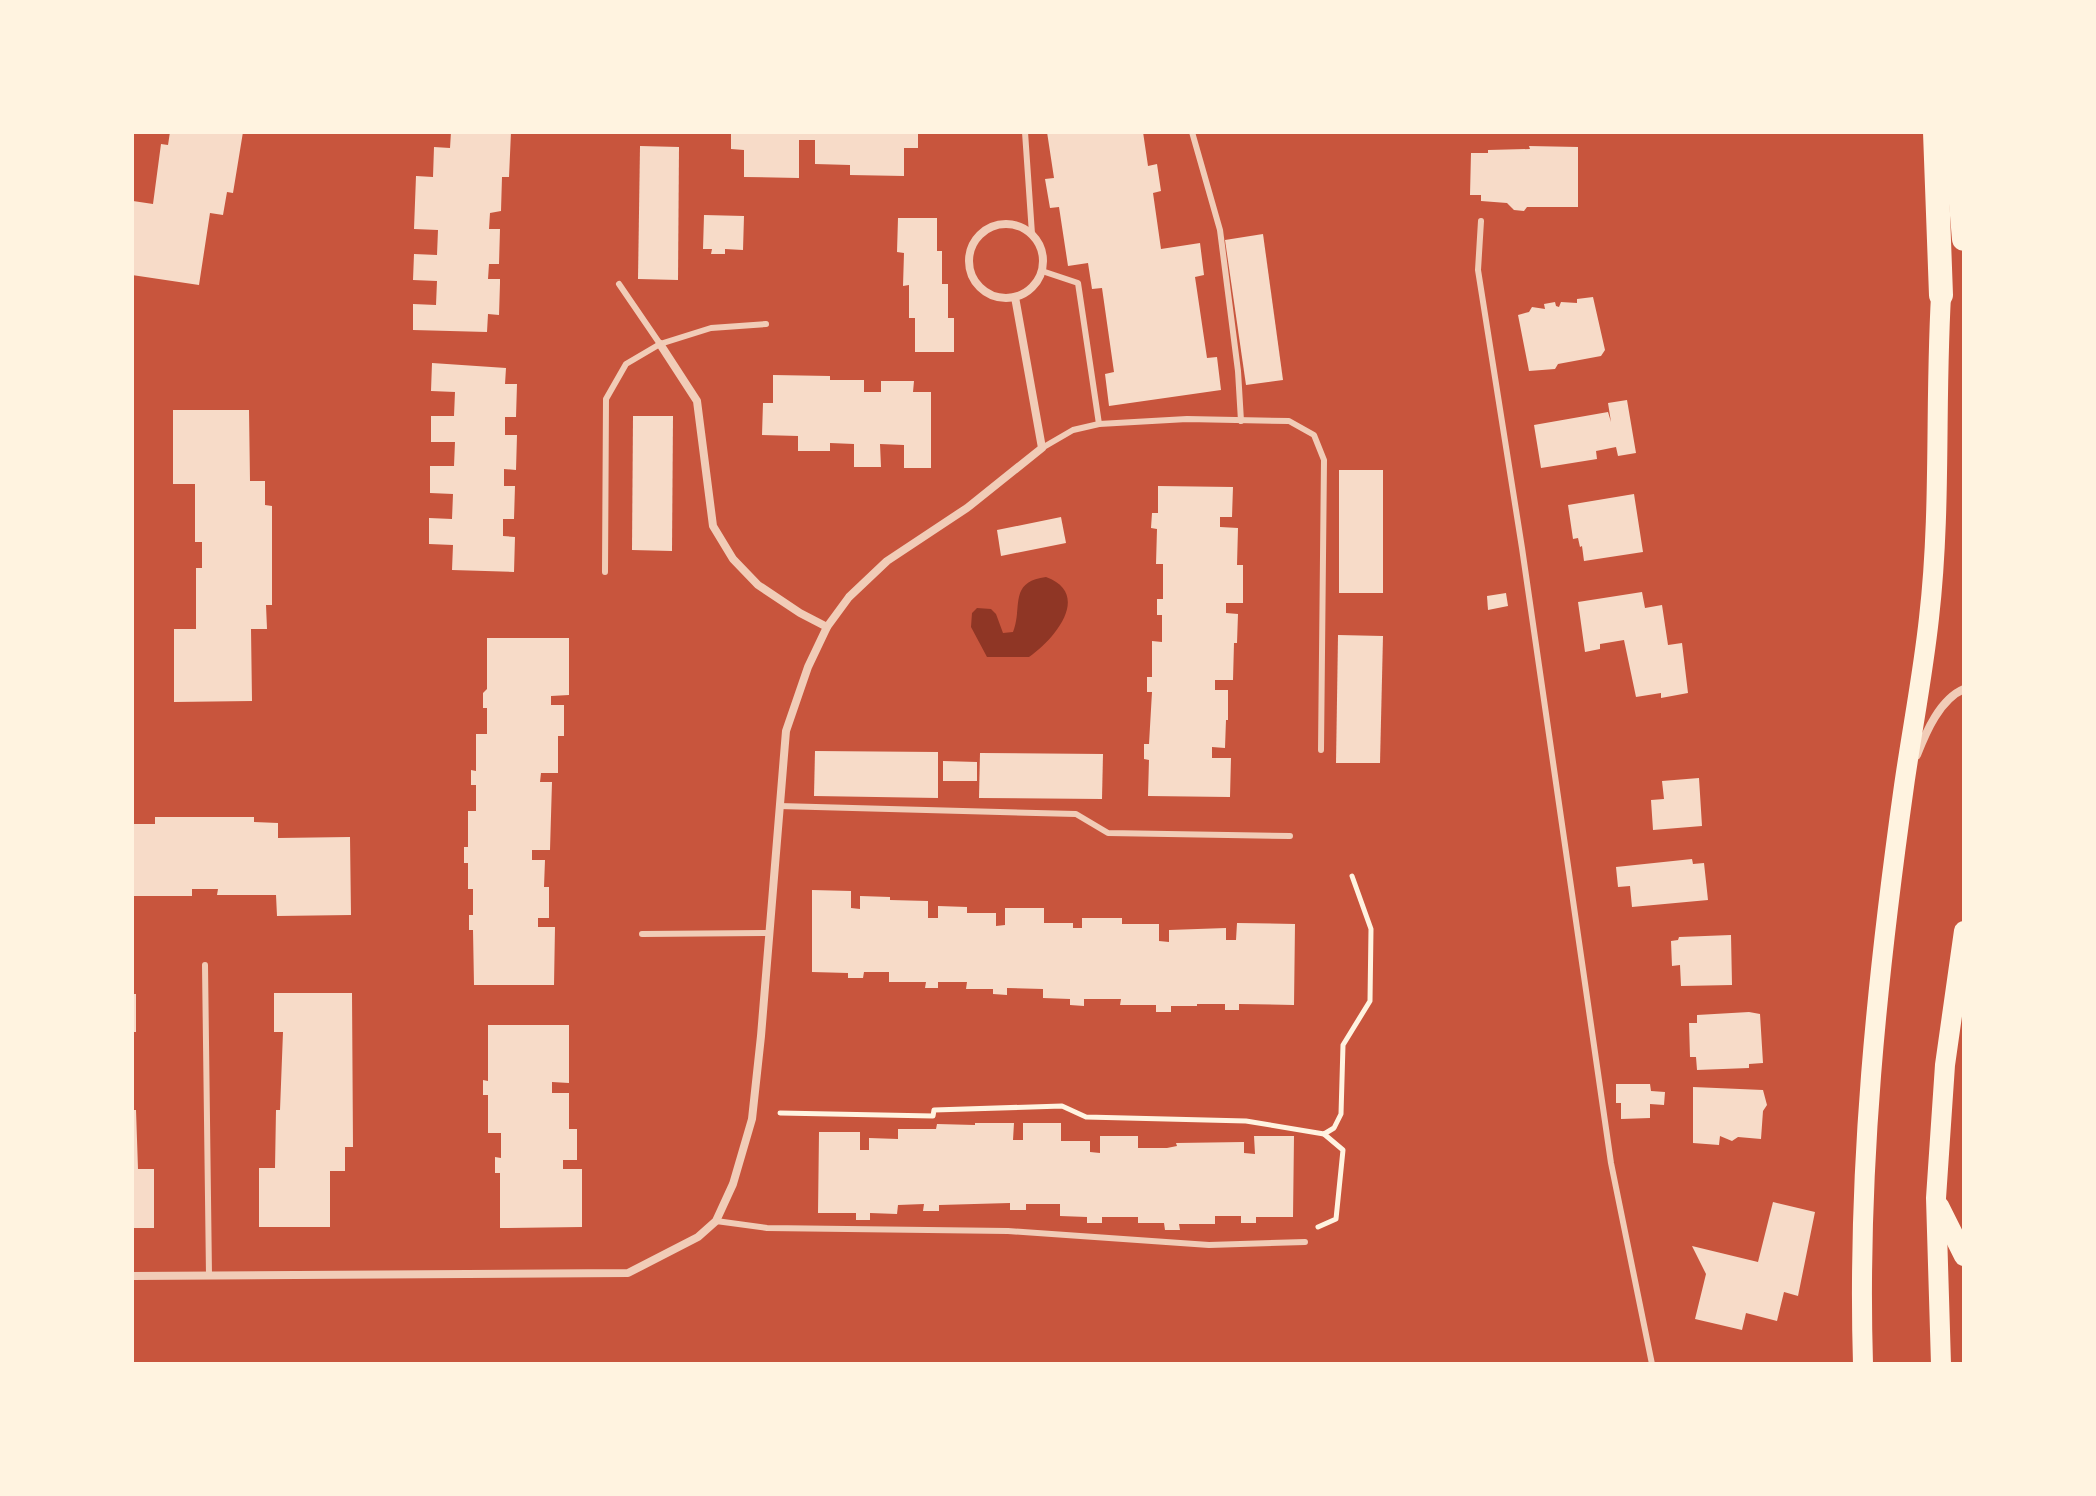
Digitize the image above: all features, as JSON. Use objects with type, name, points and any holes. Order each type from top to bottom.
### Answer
[{"type":"highway","points":[[1935,132],[1941,295]]},
{"type":"highway","points":[[1954,132],[1964,239]]},
{"type":"main road","points":[[1863,1364],[1860,1281],[1863,1157],[1874,1033],[1930,603],[1939,482],[1941,295],[1954,132]]},
{"type":"main road","points":[[1941,1364],[1936,1198],[1945,1065],[1964,931]]},
{"type":"main road","points":[[1936,1198],[1964,1256]]},
{"type":"street","points":[[996,225],[1015,225],[1032,234],[1042,251],[1042,271],[1032,288],[1015,297],[996,297],[980,288],[969,271],[969,251],[979,234],[996,225]]},
{"type":"street","points":[[132,1276],[628,1273],[698,1237],[716,1221],[733,1184],[752,1119],[786,731],[808,667],[827,627],[849,597],[887,561],[967,508],[1042,448],[1015,297]]},
{"type":"street","points":[[660,344],[697,401],[713,526],[733,559],[758,585],[827,627]]},
{"type":"street","points":[[1904,786],[1927,731],[1944,706],[1959,690],[1964,689]]},
{"type":"lane","points":[[1025,132],[1032,234]]},
{"type":"lane","points":[[1192,132],[1220,230],[1238,371],[1241,421]]},
{"type":"lane","points":[[1481,221],[1478,270],[1611,1163],[1652,1364]]},
{"type":"lane","points":[[1042,271],[1078,283],[1099,424]]},
{"type":"lane","points":[[619,284],[660,344]]},
{"type":"lane","points":[[605,572],[606,399],[626,364],[660,344],[711,328],[766,324]]},
{"type":"lane","points":[[1042,448],[1073,430],[1099,424],[1187,419],[1289,421],[1314,435],[1324,460],[1321,750]]},
{"type":"lane","points":[[779,806],[1076,814],[1108,833],[1290,836]]},
{"type":"lane","points":[[642,934],[770,933]]},
{"type":"lane","points":[[205,965],[209,1275]]},
{"type":"lane","points":[[716,1221],[767,1228],[1008,1231],[1209,1245],[1305,1242]]},
{"type":"path","points":[[1324,1134],[1334,1128],[1341,1114],[1343,1045],[1370,1001],[1371,929],[1352,876]]},
{"type":"path","points":[[780,1113],[933,1116],[934,1110],[1062,1106],[1086,1117],[1246,1121],[1324,1134],[1343,1150],[1336,1219],[1318,1228],[1305,1242]]},
{"type":"shaded area","points":[[1046,577],[1060,585],[1066,594],[1068,605],[1058,628],[1029,657],[987,657],[971,627],[972,613],[977,608],[991,609],[1003,633],[1013,632],[1021,590],[1026,584]]},
{"type":"building","points":[[170,132],[243,132],[233,193],[227,192],[223,215],[210,213],[199,285],[132,275],[133,201],[153,204],[161,144],[168,145]]},
{"type":"building","points":[[451,132],[511,132],[509,177],[502,177],[501,211],[490,213],[489,229],[500,229],[499,264],[489,264],[488,279],[500,279],[500,283],[499,315],[488,314],[487,332],[413,330],[413,304],[436,305],[437,281],[413,280],[414,254],[437,255],[438,230],[414,229],[416,176],[433,177],[434,147],[450,148]]},
{"type":"building","points":[[731,132],[918,132],[918,148],[904,148],[904,176],[850,175],[850,165],[815,164],[815,140],[799,140],[799,178],[744,177],[744,150],[731,149]]},
{"type":"building","points":[[1047,132],[1143,132],[1148,166],[1157,164],[1161,191],[1153,193],[1161,249],[1200,243],[1204,275],[1195,277],[1207,358],[1217,357],[1221,390],[1109,406],[1105,374],[1114,372],[1102,288],[1092,289],[1088,263],[1068,266],[1059,207],[1050,208],[1045,179],[1054,178]]},
{"type":"building","points":[[640,146],[679,147],[678,280],[638,279]]},
{"type":"building","points":[[1529,146],[1578,147],[1578,207],[1514,210],[1507,203],[1481,201],[1481,195],[1470,195],[1471,153],[1530,149]]},
{"type":"building","points":[[704,215],[744,216],[743,250],[725,249],[725,254],[711,254],[712,249],[703,249]]},
{"type":"building","points":[[898,218],[937,218],[937,251],[942,251],[942,284],[948,284],[948,318],[954,318],[954,352],[915,352],[915,318],[909,318],[909,285],[903,286],[904,253],[897,252]]},
{"type":"building","points":[[1263,234],[1283,380],[1246,385],[1225,240]]},
{"type":"building","points":[[1593,297],[1605,350],[1601,356],[1558,364],[1555,369],[1529,371],[1518,315],[1529,312],[1532,307],[1545,309],[1544,304],[1555,302],[1559,307],[1561,302],[1577,303],[1577,299]]},
{"type":"building","points":[[432,363],[506,368],[505,384],[517,384],[516,417],[505,417],[505,435],[517,435],[516,470],[504,469],[504,486],[515,486],[514,519],[503,519],[503,536],[515,537],[514,572],[452,570],[453,545],[429,544],[429,518],[452,519],[453,494],[430,493],[430,466],[454,466],[455,442],[431,442],[431,416],[454,416],[455,392],[431,391]]},
{"type":"building","points":[[773,375],[864,380],[864,392],[881,392],[881,381],[914,381],[913,392],[931,392],[931,468],[904,468],[904,445],[880,444],[881,467],[854,467],[854,444],[830,443],[830,451],[798,451],[798,436],[762,435],[763,403],[773,403]]},
{"type":"building","points":[[1627,400],[1636,453],[1618,456],[1616,447],[1596,451],[1597,459],[1541,468],[1534,425],[1608,412],[1611,422],[1608,403]]},
{"type":"building","points":[[173,410],[249,410],[250,481],[265,481],[265,505],[272,506],[272,605],[266,605],[267,629],[251,629],[252,701],[174,702],[174,629],[196,629],[196,568],[202,568],[202,542],[195,542],[195,484],[173,484]]},
{"type":"building","points":[[633,416],[673,416],[672,551],[632,550]]},
{"type":"building","points":[[1339,470],[1383,470],[1383,593],[1339,593]]},
{"type":"building","points":[[1158,486],[1233,487],[1232,517],[1220,517],[1220,527],[1238,528],[1237,565],[1243,565],[1243,603],[1226,603],[1226,613],[1238,614],[1237,643],[1234,643],[1233,680],[1215,680],[1215,690],[1228,690],[1225,748],[1212,747],[1212,758],[1231,758],[1230,797],[1148,796],[1149,760],[1144,759],[1144,744],[1149,744],[1152,692],[1147,692],[1147,677],[1152,677],[1152,641],[1162,642],[1162,615],[1157,615],[1157,599],[1163,599],[1163,564],[1156,564],[1157,529],[1151,528],[1152,513],[1158,513]]},
{"type":"building","points":[[1634,494],[1643,552],[1584,561],[1578,538],[1573,539],[1568,505]]},
{"type":"building","points":[[1061,517],[1066,543],[1001,556],[997,530]]},
{"type":"building","points":[[1642,592],[1645,608],[1662,605],[1668,645],[1682,643],[1688,693],[1661,698],[1661,693],[1636,697],[1624,640],[1600,644],[1600,649],[1585,652],[1578,602]]},
{"type":"building","points":[[1506,593],[1508,606],[1488,610],[1487,596]]},
{"type":"building","points":[[1338,635],[1383,636],[1380,763],[1336,763]]},
{"type":"building","points":[[487,638],[569,638],[569,695],[551,696],[551,705],[564,705],[564,736],[558,736],[558,773],[541,773],[540,782],[552,782],[550,850],[532,850],[532,860],[545,860],[544,887],[549,887],[549,918],[538,918],[538,927],[555,927],[554,985],[474,985],[473,930],[469,930],[469,915],[473,915],[473,889],[468,889],[468,863],[464,863],[464,847],[468,847],[468,811],[476,811],[476,785],[471,785],[471,770],[476,771],[476,734],[487,734],[487,708],[483,708],[483,693],[487,689]]},
{"type":"building","points":[[815,751],[938,752],[938,798],[814,796]]},
{"type":"building","points":[[980,753],[1103,754],[1102,799],[979,798]]},
{"type":"building","points":[[943,761],[977,762],[977,781],[943,781]]},
{"type":"building","points":[[1699,778],[1702,826],[1653,830],[1651,800],[1664,799],[1662,781]]},
{"type":"building","points":[[155,817],[254,817],[254,822],[278,823],[278,838],[350,837],[351,915],[277,916],[276,895],[217,895],[218,889],[192,889],[192,896],[132,896],[132,824],[155,824]]},
{"type":"building","points":[[1692,859],[1693,864],[1704,863],[1708,900],[1632,907],[1630,886],[1618,887],[1616,867]]},
{"type":"building","points":[[812,890],[851,891],[851,908],[860,909],[860,896],[928,901],[928,918],[938,918],[938,906],[967,907],[967,913],[996,913],[996,926],[1005,925],[1005,908],[1044,908],[1044,923],[1073,923],[1073,928],[1082,928],[1082,918],[1122,918],[1122,924],[1159,924],[1159,941],[1169,942],[1169,930],[1226,928],[1226,940],[1236,940],[1237,923],[1295,924],[1294,1005],[1239,1004],[1239,1010],[1225,1010],[1225,1004],[1197,1004],[1171,1006],[1171,1012],[1156,1012],[1156,1005],[1120,1005],[1121,999],[1084,999],[1084,1006],[1070,1005],[1070,999],[1043,998],[1043,989],[1007,988],[1007,995],[993,994],[993,989],[966,989],[967,982],[938,982],[938,988],[925,988],[926,982],[889,982],[889,972],[864,972],[863,978],[848,978],[848,973],[812,972]]},
{"type":"building","points":[[1731,935],[1732,985],[1681,986],[1680,965],[1672,966],[1671,941],[1679,937]]},
{"type":"building","points":[[274,993],[352,993],[353,1147],[345,1147],[345,1171],[330,1171],[330,1227],[259,1227],[259,1168],[275,1168],[276,1110],[280,1110],[283,1032],[274,1032]]},
{"type":"building","points":[[132,994],[136,994],[136,1032],[132,1032]]},
{"type":"building","points":[[1760,1014],[1763,1063],[1749,1064],[1749,1068],[1697,1070],[1696,1057],[1690,1057],[1689,1023],[1697,1023],[1697,1015]]},
{"type":"building","points":[[488,1025],[569,1025],[569,1083],[552,1082],[552,1093],[569,1093],[569,1129],[577,1129],[577,1160],[563,1160],[563,1169],[582,1169],[582,1227],[500,1228],[500,1173],[495,1173],[495,1157],[501,1158],[501,1133],[488,1133],[488,1095],[483,1095],[483,1080],[488,1081]]},
{"type":"building","points":[[1616,1084],[1650,1084],[1651,1091],[1665,1092],[1664,1105],[1650,1104],[1650,1118],[1621,1119],[1621,1103],[1616,1103]]},
{"type":"building","points":[[1693,1087],[1763,1090],[1767,1105],[1763,1111],[1761,1139],[1738,1137],[1732,1141],[1720,1136],[1719,1145],[1693,1143]]},
{"type":"building","points":[[132,1110],[136,1110],[138,1169],[154,1169],[154,1228],[132,1228]]},
{"type":"building","points":[[1014,1123],[1013,1140],[1023,1140],[1023,1123],[1061,1123],[1061,1141],[1090,1141],[1090,1152],[1100,1153],[1100,1136],[1138,1136],[1138,1148],[1167,1148],[1177,1146],[1176,1143],[1244,1142],[1244,1153],[1255,1154],[1254,1136],[1294,1136],[1293,1217],[1256,1217],[1256,1223],[1241,1223],[1241,1216],[1215,1216],[1215,1224],[1179,1224],[1180,1230],[1165,1230],[1164,1223],[1138,1223],[1138,1217],[1102,1217],[1102,1223],[1087,1223],[1087,1217],[1060,1216],[1060,1204],[1026,1204],[1026,1210],[1010,1210],[1010,1203],[939,1205],[939,1211],[923,1211],[924,1204],[898,1205],[897,1214],[870,1213],[870,1220],[856,1220],[856,1213],[818,1213],[819,1132],[860,1132],[860,1150],[869,1150],[869,1138],[898,1139],[898,1129],[936,1129],[937,1124]]},
{"type":"building","points":[[1773,1202],[1815,1212],[1798,1296],[1784,1292],[1777,1321],[1746,1313],[1742,1330],[1695,1319],[1706,1274],[1692,1246],[1758,1262]]}]
